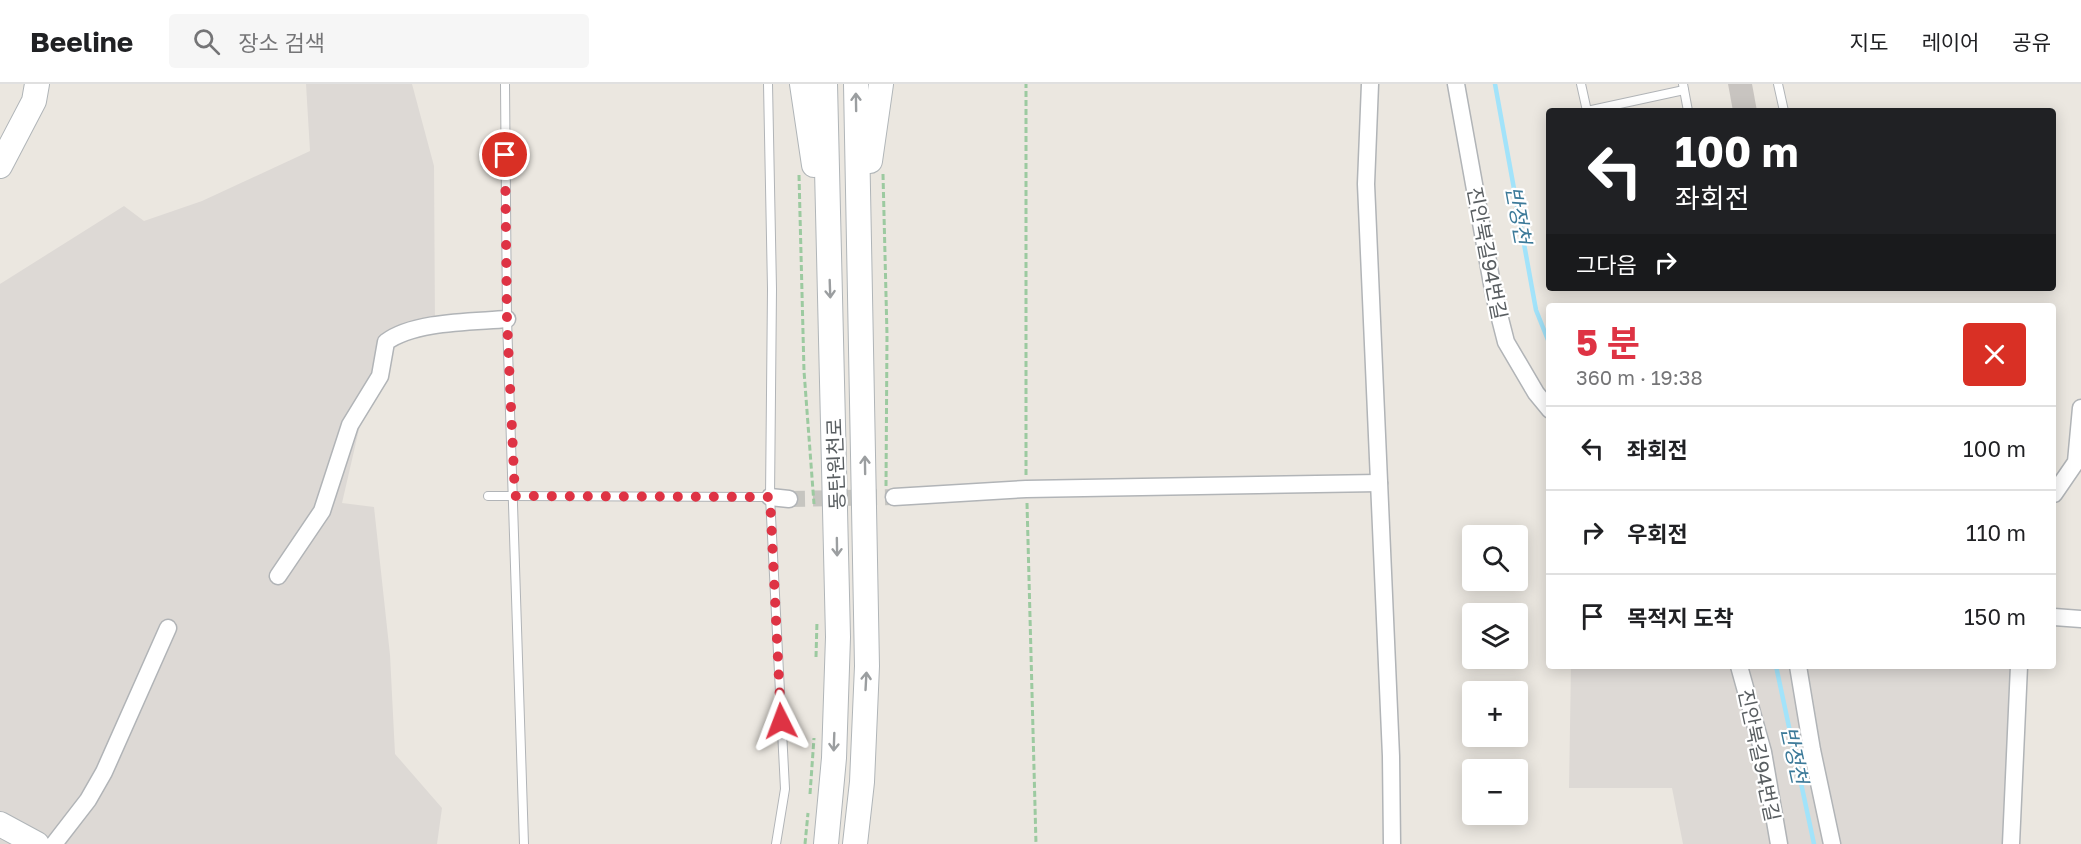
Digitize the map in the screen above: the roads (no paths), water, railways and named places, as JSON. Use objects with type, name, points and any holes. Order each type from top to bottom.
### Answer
[{"type":"main road","points":[[0,166],[33,101],[37,84]]},
{"type":"main road","points":[[802,84],[829,252]]},
{"type":"main road","name":"동탄원천로","points":[[825,84],[838,636],[834,758],[826,844]]},
{"type":"main road","name":"동탄원천로","points":[[855,844],[862,782],[867,666],[856,84]]},
{"type":"main road","points":[[860,250],[872,138],[881,84]]},
{"type":"main road","points":[[0,824],[37,844]]},
{"type":"street","points":[[1370,84],[1366,184],[1391,756],[1392,844]]},
{"type":"street","name":"진안북길94번길","points":[[1456,84],[1494,295],[1506,342],[1536,393],[1546,405]]},
{"type":"street","points":[[278,576],[322,511],[351,425],[380,376],[386,342],[399,333],[455,323],[507,319]]},
{"type":"street","points":[[2056,491],[2076,462],[2081,408]]},
{"type":"street","points":[[894,497],[1026,489],[1379,483]]},
{"type":"street","points":[[770,497],[789,499]]},
{"type":"street","points":[[2056,617],[2081,619]]},
{"type":"street","points":[[54,844],[88,800],[104,772],[168,628]]},
{"type":"street","name":"진안북길94번길","points":[[1740,669],[1763,752],[1779,844]]},
{"type":"street","points":[[1798,669],[1812,750],[1832,844]]},
{"type":"street","points":[[2011,844],[2019,669]]},
{"type":"lane","points":[[505,84],[507,319],[515,496],[524,844]]},
{"type":"lane","points":[[768,84],[772,289],[770,497],[785,789],[776,844]]},
{"type":"lane","points":[[1581,84],[1586,108]]},
{"type":"lane","points":[[1779,84],[1783,108]]},
{"type":"lane","points":[[1599,108],[1684,87],[1688,108]]},
{"type":"lane","points":[[488,496],[770,497]]},
{"type":"waterway","name":"반정천","points":[[1495,84],[1536,310],[1546,335]]},
{"type":"waterway","name":"반정천","points":[[1777,669],[1814,844]]},
{"type":"tunnel","points":[[789,499],[894,497]]}]
